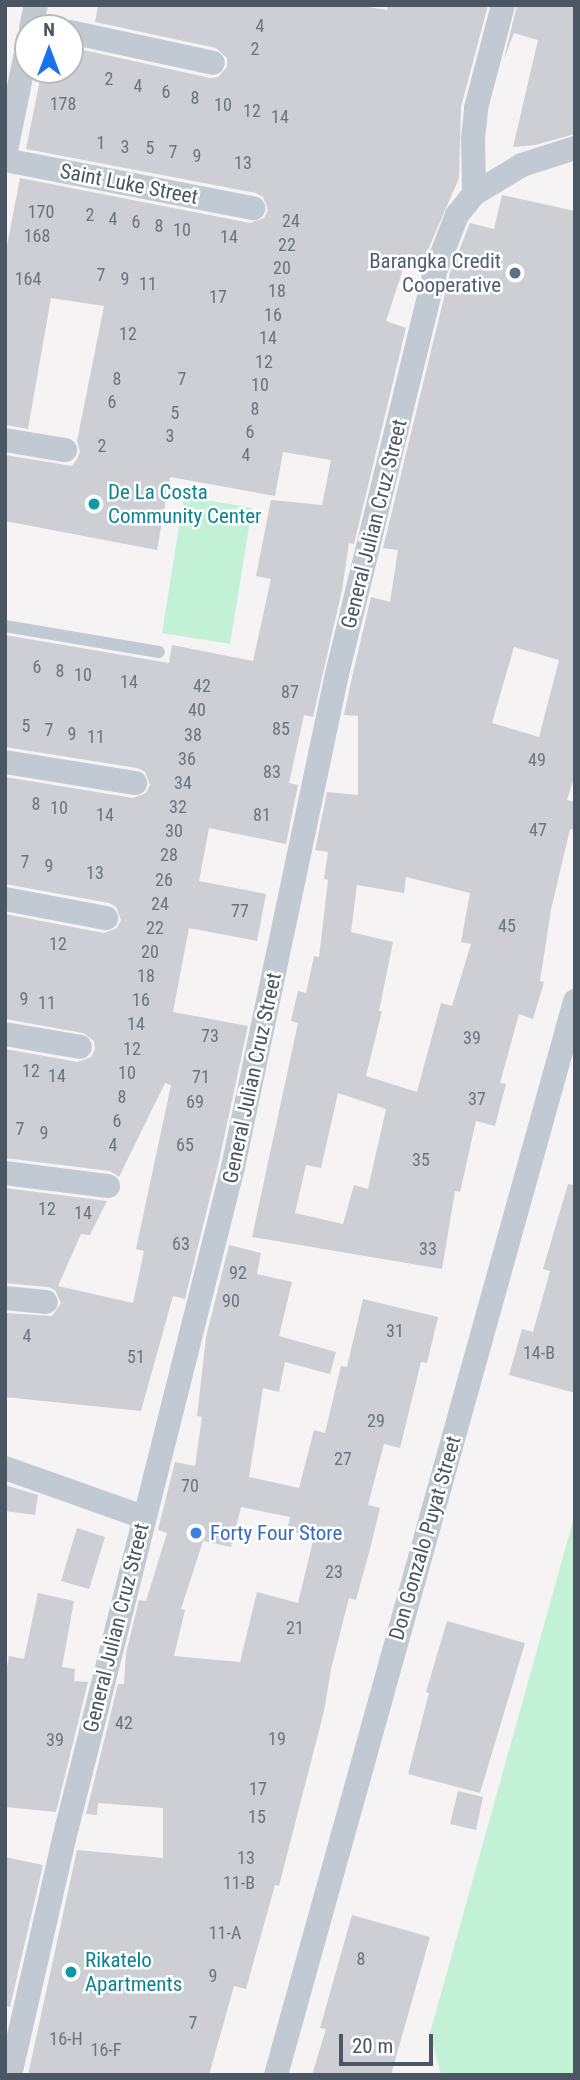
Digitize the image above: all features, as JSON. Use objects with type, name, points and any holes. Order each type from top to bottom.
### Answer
[{"type":"street","points":[[474,194],[473,139],[476,108],[503,5]]},
{"type":"street","points":[[84,35],[214,63]]},
{"type":"street","points":[[6,149],[22,84]]},
{"type":"street","name":"General Julian Cruz Street","points":[[10,2075],[143,1517],[233,1167],[337,674],[436,270],[457,215],[474,194],[522,166],[575,148]]},
{"type":"street","name":"Saint Luke Street","points":[[6,149],[253,208]]},
{"type":"street","points":[[5,440],[65,450]]},
{"type":"street","points":[[5,762],[135,783]]},
{"type":"street","points":[[5,899],[106,918]]},
{"type":"street","name":"Don Gonzalo Puyat Street","points":[[276,2075],[575,1001]]},
{"type":"street","points":[[5,1034],[80,1047]]},
{"type":"street","points":[[5,1173],[108,1186]]},
{"type":"street","points":[[5,1298],[46,1302]]},
{"type":"street","points":[[5,1468],[143,1517]]},
{"type":"lane","points":[[5,626],[159,652]]},
{"type":"green space","points":[[184,496],[252,508],[230,644],[162,633]]},
{"type":"green space","points":[[575,1514],[575,2075],[441,2075],[430,2033]]},
{"type":"building","points":[[98,5],[356,5],[387,10],[388,5],[488,5],[461,107],[459,178],[421,266],[406,260],[386,321],[406,328],[354,544],[349,543],[342,590],[313,717],[304,715],[289,783],[298,785],[286,844],[209,828],[199,881],[266,894],[257,941],[189,928],[173,1012],[248,1026],[185,1299],[173,1296],[141,1411],[5,1397],[5,1313],[52,1316],[61,1303],[55,1290],[48,1287],[5,1283],[5,1188],[107,1201],[90,1235],[81,1234],[58,1286],[133,1303],[144,1251],[136,1249],[171,1085],[165,1083],[119,1177],[110,1171],[5,1158],[5,1049],[78,1062],[91,1057],[95,1049],[94,1041],[83,1033],[5,1019],[5,914],[104,933],[117,928],[121,920],[116,907],[109,903],[5,884],[5,777],[133,798],[146,793],[150,785],[145,772],[137,768],[5,747],[5,635],[169,663],[172,645],[253,661],[271,579],[256,576],[271,500],[322,505],[331,460],[283,452],[275,496],[170,477],[157,550],[5,521],[5,455],[72,466],[77,459],[80,452],[77,441],[104,306],[51,298],[28,429],[5,425],[5,256],[20,178],[250,223],[264,218],[268,210],[263,197],[256,193],[26,149],[39,84],[84,84],[84,50],[210,78],[218,77],[227,67],[227,58],[216,48],[95,22]]},
{"type":"building","points":[[517,5],[575,5],[575,134],[535,145],[513,147],[538,40],[514,33],[504,59]]},
{"type":"building","points":[[502,195],[575,211],[575,774],[567,800],[575,802],[575,830],[570,829],[551,910],[540,981],[544,982],[533,1019],[519,1014],[500,1083],[506,1084],[495,1126],[476,1121],[460,1192],[455,1191],[442,1269],[252,1237],[298,1023],[291,1021],[298,991],[306,993],[314,956],[319,957],[328,880],[324,879],[328,852],[315,850],[327,792],[358,795],[358,716],[344,715],[371,597],[390,602],[398,550],[383,548],[450,273],[470,223],[494,229]],"holes":[[[514,647],[559,660],[539,737],[492,723]],[[406,877],[470,893],[461,942],[471,944],[452,1006],[441,1003],[417,1092],[366,1076],[382,1011],[379,1011],[393,942],[351,932],[357,885],[404,893]],[[338,1093],[386,1109],[368,1189],[354,1185],[343,1224],[295,1213],[306,1165],[321,1168]]]},
{"type":"building","points":[[568,1184],[575,1185],[575,1393],[509,1375],[522,1329],[533,1332],[550,1271],[543,1269]]},
{"type":"building","points":[[229,1245],[261,1253],[257,1274],[292,1282],[279,1336],[336,1352],[330,1374],[285,1362],[279,1392],[263,1388],[249,1477],[299,1488],[314,1430],[325,1433],[341,1366],[347,1367],[363,1299],[438,1317],[427,1363],[421,1362],[400,1448],[384,1444],[368,1505],[380,1508],[356,1600],[349,1598],[331,1669],[324,1711],[279,1886],[275,1885],[246,1989],[234,1986],[209,2075],[28,2075],[77,1850],[163,1858],[163,1808],[98,1803],[97,1815],[86,1814],[118,1684],[124,1684],[126,1653],[139,1600],[146,1601],[167,1533],[158,1530],[175,1462],[195,1466],[202,1417],[197,1416],[206,1337]],"holes":[[[241,1507],[290,1517],[287,1531],[314,1537],[298,1603],[257,1592],[240,1662],[174,1656],[185,1610],[181,1609],[203,1541],[231,1547]]]},
{"type":"building","points":[[5,1485],[38,1495],[35,1515],[5,1511]]},
{"type":"building","points":[[77,1528],[105,1537],[89,1589],[61,1581]]},
{"type":"building","points":[[38,1593],[74,1601],[62,1667],[75,1669],[74,1681],[88,1682],[56,1812],[5,1807],[5,1678],[9,1656],[24,1659]]},
{"type":"building","points":[[447,1621],[525,1643],[480,1793],[408,1774],[429,1693],[426,1692]]},
{"type":"building","points":[[458,1791],[483,1797],[476,1830],[450,1824]]},
{"type":"building","points":[[5,1857],[43,1865],[10,2007],[5,2005]]},
{"type":"building","points":[[352,1915],[430,1937],[391,2075],[312,2075],[326,2029],[320,2028]]},
{"type":"place","name":"Barangka Credit Cooperative","points":[[515,273]]},
{"type":"place","name":"De La Costa Community Center","points":[[94,504]]},
{"type":"place","name":"Forty Four Store","points":[[196,1533]]},
{"type":"place","name":"Rikatelo Apartments","points":[[71,1972]]}]
